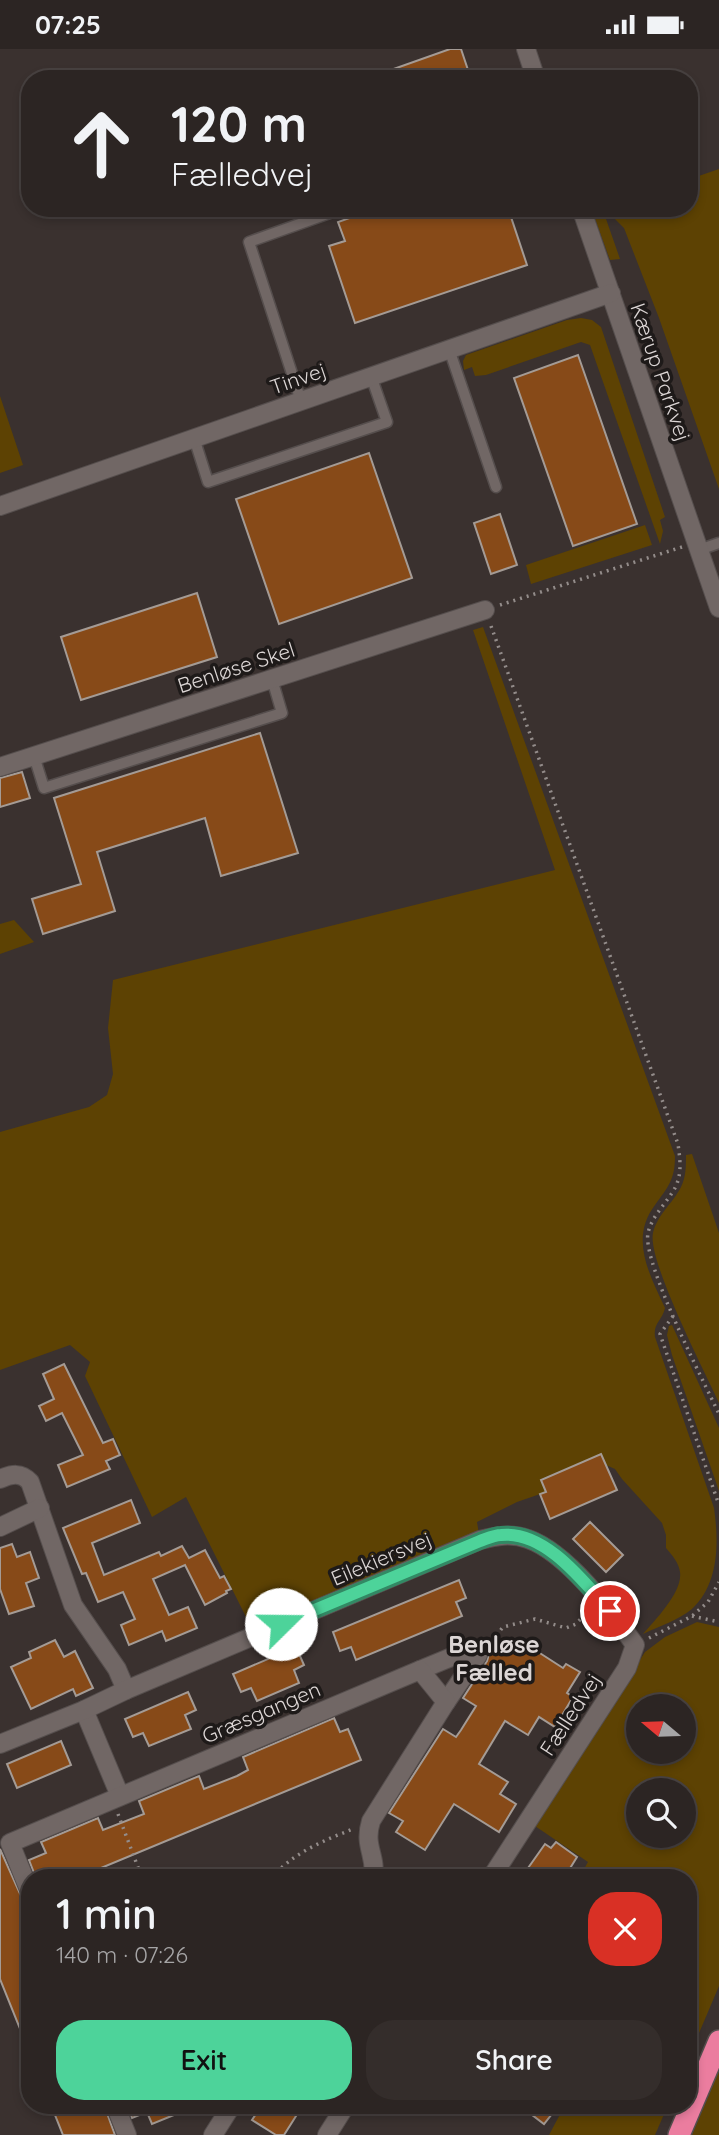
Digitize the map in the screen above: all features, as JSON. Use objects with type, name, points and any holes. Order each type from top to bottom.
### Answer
[{"type":"highway","points":[[697,2091],[719,2041]]},
{"type":"highway","points":[[678,2135],[687,2114]]},
{"type":"street","points":[[526,49],[533,70]]},
{"type":"street","name":"Kærup Parkvej","points":[[584,217],[719,608]]},
{"type":"street","name":"Tinvej","points":[[0,506],[611,293]]},
{"type":"street","name":"Benløse Skel","points":[[0,767],[485,610]]},
{"type":"street","points":[[0,1479],[16,1474],[26,1478],[32,1487],[73,1605],[117,1669],[126,1690]]},
{"type":"street","points":[[0,1527],[40,1508]]},
{"type":"street","name":"Eilekiersvej","points":[[0,1744],[502,1534],[527,1538],[551,1550],[600,1600]]},
{"type":"street","points":[[600,1600],[635,1645]]},
{"type":"street","name":"Fælledvej","points":[[497,1869],[627,1668],[635,1645]]},
{"type":"street","points":[[374,1869],[374,1860],[367,1842],[371,1821],[478,1655],[477,1649]]},
{"type":"street","name":"Græsgangen","points":[[21,1870],[10,1843],[419,1670],[477,1649]]},
{"type":"street","points":[[419,1670],[446,1702]]},
{"type":"street","points":[[84,1710],[116,1797]]},
{"type":"street","points":[[119,2114],[127,2135]]},
{"type":"street","points":[[213,2135],[226,2114]]},
{"type":"street","points":[[327,2135],[340,2114]]},
{"type":"lane","points":[[301,401],[249,242],[319,217]]},
{"type":"lane","points":[[449,349],[496,487]]},
{"type":"lane","points":[[194,438],[208,482],[387,422],[371,376]]},
{"type":"lane","points":[[697,546],[719,543]]},
{"type":"lane","points":[[34,756],[44,788],[282,713],[272,679]]},
{"type":"path","points":[[697,546],[485,610],[678,1144],[681,1167],[676,1186],[657,1213],[648,1234],[649,1254],[673,1316],[719,1414]]},
{"type":"path","points":[[673,1316],[660,1333],[719,1506]]},
{"type":"path","points":[[635,1645],[692,1616],[708,1602],[719,1582]]},
{"type":"path","points":[[477,1649],[492,1641],[503,1627],[530,1620],[572,1627],[600,1600]]},
{"type":"path","points":[[692,1616],[719,1622]]},
{"type":"path","points":[[116,1797],[139,1869]]},
{"type":"path","points":[[280,1869],[301,1853],[359,1827],[369,1827]]},
{"type":"shaded area","points":[[719,169],[719,489],[659,318],[624,228],[613,217],[698,217],[698,176]]},
{"type":"shaded area","points":[[594,217],[605,217],[620,259],[610,260]]},
{"type":"shaded area","points":[[567,320],[592,320],[601,327],[665,517],[660,520],[663,531],[660,544],[590,345],[581,342],[486,375],[475,376],[472,367],[464,370],[463,361],[466,355]]},
{"type":"shaded area","points":[[0,396],[23,465],[0,473]]},
{"type":"shaded area","points":[[645,525],[652,545],[531,584],[526,565]]},
{"type":"shaded area","points":[[483,627],[675,1156],[670,1183],[647,1218],[643,1244],[648,1270],[665,1308],[655,1328],[655,1337],[714,1508],[715,1562],[708,1588],[692,1609],[643,1634],[673,1597],[680,1580],[679,1569],[666,1548],[662,1523],[615,1469],[606,1465],[601,1454],[541,1479],[546,1492],[517,1502],[477,1522],[479,1534],[293,1610],[289,1600],[252,1614],[257,1627],[252,1629],[186,1497],[152,1517],[85,1376],[90,1362],[70,1345],[0,1370],[0,1132],[89,1107],[107,1095],[113,1074],[108,1028],[113,980],[555,870],[473,630]]},
{"type":"shaded area","points":[[14,920],[34,942],[0,954],[0,924]]},
{"type":"shaded area","points":[[692,1154],[719,1233],[719,1403],[690,1343],[659,1267],[654,1247],[655,1227],[681,1187],[686,1155]]},
{"type":"shaded area","points":[[672,1325],[719,1428],[719,1491],[672,1355],[667,1335],[669,1326]]},
{"type":"shaded area","points":[[697,1622],[719,1627],[719,1986],[697,2038],[697,1869],[584,1869],[588,1862],[535,1826],[645,1652],[665,1637]]},
{"type":"shaded area","points":[[719,2071],[719,2135],[692,2135]]},
{"type":"shaded area","points":[[560,2114],[664,2114],[655,2135],[549,2135]]},
{"type":"building","points":[[450,49],[461,49],[468,70],[391,70]]},
{"type":"building","points":[[352,217],[511,217],[527,265],[355,323],[329,246],[345,241],[338,222]]},
{"type":"building","points":[[578,355],[637,524],[573,546],[514,378]]},
{"type":"building","points":[[369,453],[412,578],[279,624],[236,499]]},
{"type":"building","points":[[500,514],[517,565],[491,574],[474,523]]},
{"type":"building","points":[[197,593],[217,657],[81,700],[61,637]]},
{"type":"building","points":[[260,733],[298,853],[221,876],[205,818],[97,852],[115,911],[43,934],[32,899],[81,884],[54,798]]},
{"type":"building","points":[[22,772],[30,798],[0,807],[0,778]]},
{"type":"building","points":[[64,1364],[103,1443],[113,1439],[120,1455],[106,1461],[110,1469],[67,1487],[58,1465],[83,1455],[62,1413],[46,1421],[39,1406],[54,1399],[43,1374]]},
{"type":"building","points":[[601,1454],[617,1490],[550,1519],[540,1494],[546,1492],[541,1480]]},
{"type":"building","points":[[131,1500],[140,1523],[92,1543],[104,1575],[159,1552],[161,1556],[182,1546],[189,1558],[205,1550],[220,1578],[224,1576],[231,1589],[205,1605],[185,1565],[153,1579],[169,1615],[188,1607],[197,1628],[166,1641],[162,1631],[129,1645],[121,1625],[135,1619],[123,1592],[98,1602],[86,1573],[82,1574],[63,1528]]},
{"type":"building","points":[[590,1522],[623,1555],[606,1572],[573,1539]]},
{"type":"building","points":[[12,1544],[17,1557],[30,1552],[39,1578],[26,1583],[34,1606],[9,1614],[0,1589],[0,1548]]},
{"type":"building","points":[[459,1580],[466,1598],[456,1602],[462,1616],[356,1660],[351,1647],[340,1651],[333,1632]]},
{"type":"building","points":[[518,1639],[563,1668],[566,1664],[580,1672],[567,1693],[573,1697],[555,1727],[539,1717],[528,1735],[505,1721],[479,1764],[508,1782],[500,1794],[516,1804],[499,1832],[454,1804],[425,1850],[396,1832],[403,1821],[389,1813],[443,1729],[456,1737],[461,1730],[476,1706],[463,1698],[497,1642],[510,1651]]},
{"type":"building","points":[[55,1640],[64,1657],[75,1651],[93,1688],[76,1696],[73,1689],[31,1709],[11,1667],[31,1658],[29,1652]]},
{"type":"building","points":[[296,1647],[304,1665],[294,1670],[299,1683],[257,1701],[251,1688],[241,1692],[233,1674]]},
{"type":"building","points":[[188,1692],[196,1710],[185,1715],[191,1729],[149,1746],[143,1733],[133,1737],[125,1719]]},
{"type":"building","points":[[334,1718],[340,1732],[348,1729],[361,1760],[99,1869],[32,1869],[29,1860],[46,1853],[41,1842],[98,1818],[103,1830],[144,1814],[139,1801],[199,1776],[204,1789],[237,1776],[248,1770],[243,1757]]},
{"type":"building","points":[[61,1741],[71,1765],[17,1788],[7,1764]]},
{"type":"building","points":[[556,1842],[577,1857],[570,1869],[527,1869],[545,1844],[551,1848]]},
{"type":"building","points":[[0,1849],[21,1896],[21,2031],[0,1979]]},
{"type":"building","points":[[55,2114],[107,2114],[115,2135],[63,2135]]},
{"type":"building","points":[[148,2114],[176,2114],[152,2124]]},
{"type":"building","points":[[256,2114],[297,2114],[284,2135],[276,2135],[252,2120]]},
{"type":"building","points":[[531,2114],[552,2114],[544,2124]]},
{"type":"district","name":"Benløse Fælled","points":[[494,1658]]},
{"type":"route","points":[[281,1624],[502,1534],[527,1538],[551,1550],[610,1611]]}]
